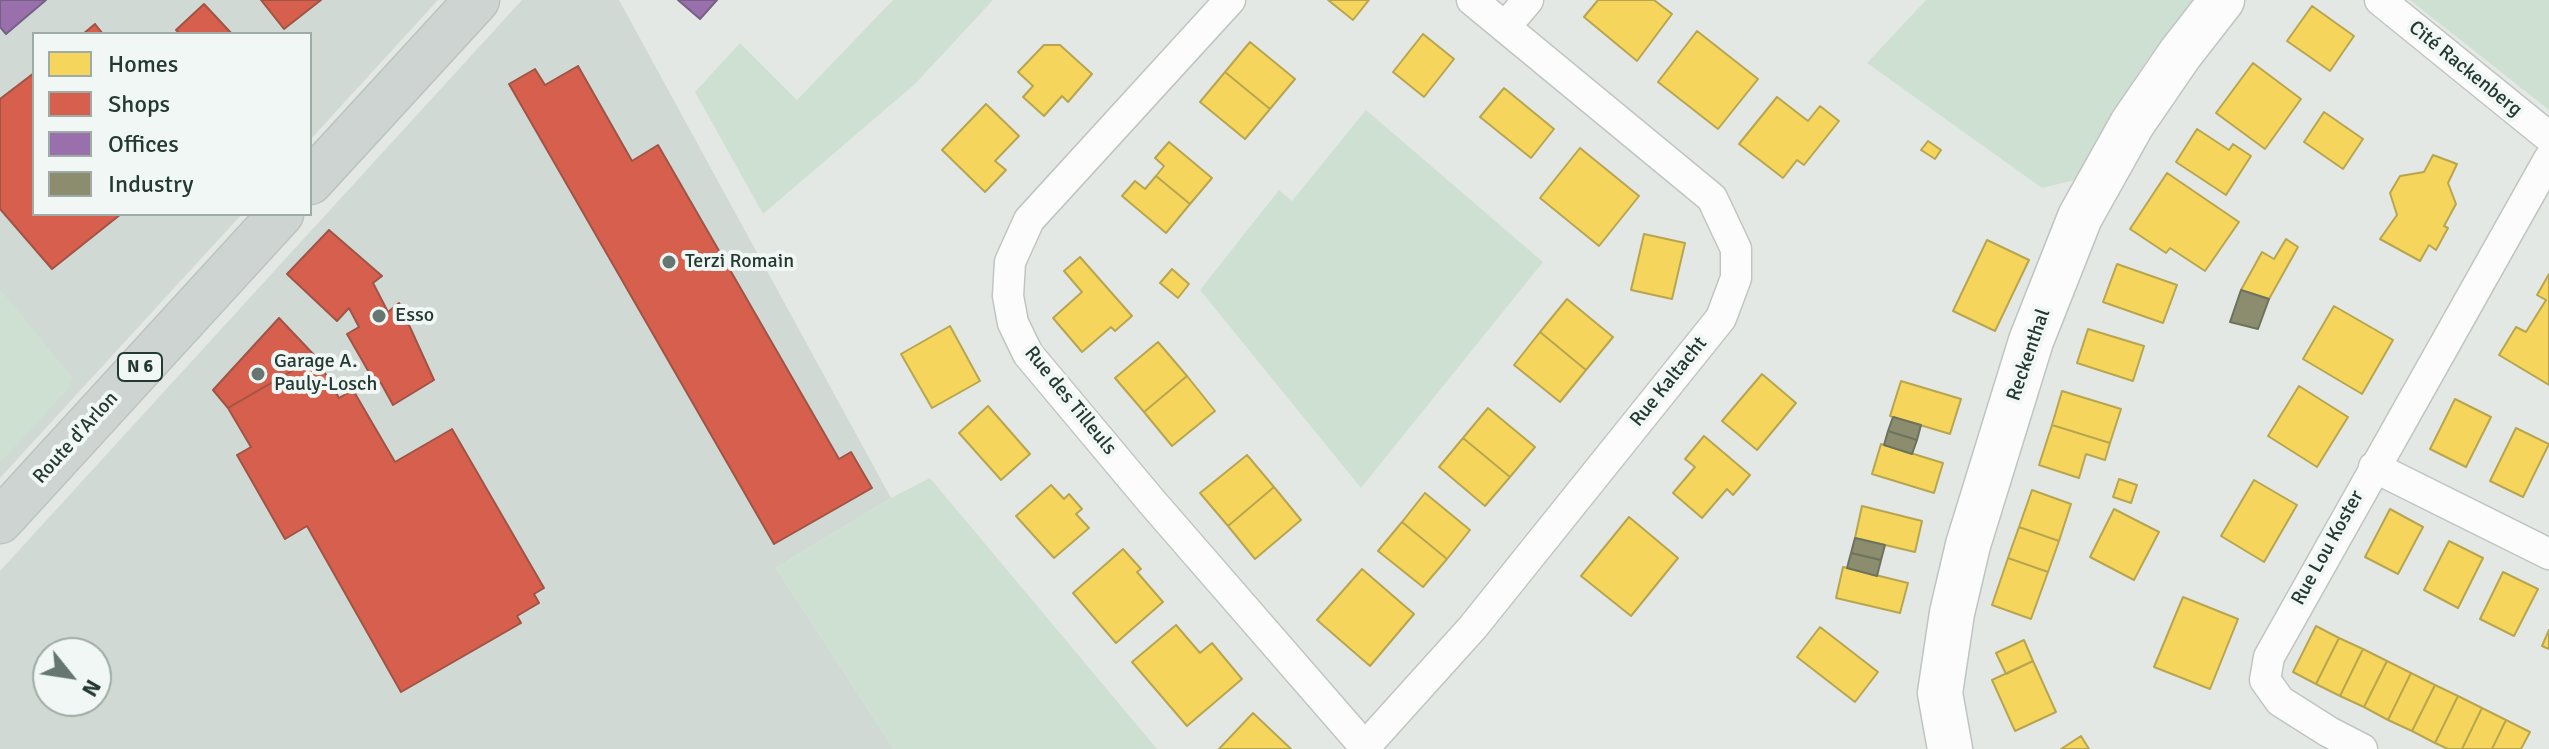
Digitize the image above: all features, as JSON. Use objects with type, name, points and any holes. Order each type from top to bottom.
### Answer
[{"type":"main road","points":[[312,180],[477,0]]},
{"type":"main road","name":"Reckenthal","points":[[1950,749],[1940,693],[1952,613],[1968,545],[2031,341],[2080,217],[2132,124],[2222,0]]},
{"type":"main road","name":"Route d'Arlon","points":[[0,521],[279,216]]},
{"type":"street","name":"Rue des Tilleuls","points":[[1230,0],[1029,220],[1010,262],[1008,296],[1013,323],[1028,354],[1364,748]]},
{"type":"street","points":[[1472,0],[1506,26],[1528,0]]},
{"type":"street","name":"Cité Rackenberg","points":[[2380,0],[2549,137]]},
{"type":"street","name":"Rue Kaltacht","points":[[1364,748],[1473,627],[1721,318],[1736,278],[1736,249],[1712,198],[1506,26]]},
{"type":"street","name":"Rue Lou Koster","points":[[2362,749],[2280,701],[2265,680],[2269,657],[2549,159]]},
{"type":"street","points":[[2374,467],[2549,554]]},
{"type":"shaded area","points":[[0,0],[438,0],[312,138],[312,32],[32,32],[32,216],[240,216],[0,478]]},
{"type":"shaded area","points":[[522,0],[619,0],[891,498],[776,568],[894,749],[0,749],[0,571]]},
{"type":"green space","points":[[893,0],[993,0],[915,84],[763,214],[695,92],[740,43],[797,100]]},
{"type":"green space","points":[[1926,0],[2195,0],[2145,63],[2075,180],[2042,188],[1867,63]]},
{"type":"green space","points":[[2410,0],[2549,0],[2549,110]]},
{"type":"green space","points":[[1366,110],[1543,262],[1361,488],[1200,290],[1279,190],[1292,201]]},
{"type":"green space","points":[[0,289],[72,377],[68,389],[0,463]]},
{"type":"green space","points":[[930,478],[1157,749],[894,749],[776,568],[891,498]]},
{"type":"building: Homes","points":[[1328,0],[1369,0],[1353,20]]},
{"type":"building: Homes","points":[[1598,0],[1654,0],[1672,14],[1637,61],[1584,17]]},
{"type":"building: Homes","points":[[2312,6],[2354,36],[2330,71],[2287,41]]},
{"type":"building: Homes","points":[[1697,31],[1758,79],[1718,129],[1658,82]]},
{"type":"building: Homes","points":[[1423,34],[1454,59],[1424,97],[1393,72]]},
{"type":"building: Homes","points":[[1250,42],[1295,79],[1270,109],[1225,72]]},
{"type":"building: Homes","points":[[1044,45],[1060,45],[1092,74],[1068,102],[1062,96],[1044,116],[1023,97],[1033,86],[1018,72]]},
{"type":"building: Homes","points":[[2253,63],[2301,99],[2265,149],[2216,113]]},
{"type":"building: Homes","points":[[1225,72],[1270,109],[1245,139],[1200,102]]},
{"type":"building: Homes","points":[[1504,88],[1554,129],[1531,158],[1480,117]]},
{"type":"building: Homes","points":[[1777,97],[1808,121],[1820,106],[1839,121],[1804,165],[1797,160],[1783,178],[1739,144]]},
{"type":"building: Homes","points":[[986,104],[1019,136],[995,161],[1006,170],[985,192],[942,150]]},
{"type":"building: Homes","points":[[2324,112],[2363,139],[2343,169],[2304,142]]},
{"type":"building: Homes","points":[[2197,129],[2229,150],[2233,144],[2251,156],[2226,195],[2176,162]]},
{"type":"building: Homes","points":[[1928,141],[1941,150],[1935,159],[1921,150]]},
{"type":"building: Homes","points":[[1169,142],[1212,178],[1190,204],[1156,176],[1164,166],[1155,158]]},
{"type":"building: Homes","points":[[1580,148],[1639,196],[1599,246],[1540,198]]},
{"type":"building: Homes","points":[[2433,155],[2457,164],[2448,183],[2456,204],[2436,250],[2429,245],[2420,261],[2380,239],[2397,215],[2390,193],[2400,176],[2424,172]]},
{"type":"building: Homes","points":[[2167,173],[2239,222],[2205,271],[2170,248],[2166,253],[2130,229]]},
{"type":"building: Homes","points":[[1156,176],[1190,204],[1166,233],[1122,196],[1135,181],[1145,189]]},
{"type":"building: Homes","points":[[1644,234],[1685,243],[1672,299],[1631,290]]},
{"type":"building: Homes","points":[[2286,239],[2298,247],[2269,299],[2241,290],[2262,252],[2274,259]]},
{"type":"building: Homes","points":[[1987,240],[2029,260],[1995,331],[1953,311]]},
{"type":"building: Homes","points":[[1080,257],[1132,316],[1115,331],[1111,327],[1082,352],[1053,318],[1082,292],[1064,271]]},
{"type":"building: Homes","points":[[2117,264],[2177,285],[2163,323],[2103,302]]},
{"type":"building: Homes","points":[[1172,269],[1189,284],[1178,298],[1160,283]]},
{"type":"building: Homes","points":[[2549,274],[2549,385],[2499,355],[2516,327],[2526,332],[2546,300],[2537,295]]},
{"type":"building: Homes","points":[[1567,299],[1613,337],[1586,370],[1540,332]]},
{"type":"building: Homes","points":[[2334,306],[2393,340],[2362,394],[2303,359]]},
{"type":"building: Homes","points":[[950,326],[980,381],[932,408],[901,354]]},
{"type":"building: Homes","points":[[2088,329],[2144,346],[2133,381],[2077,363]]},
{"type":"building: Homes","points":[[1540,332],[1586,370],[1560,402],[1514,365]]},
{"type":"building: Homes","points":[[1158,342],[1187,376],[1144,412],[1115,378]]},
{"type":"building: Homes","points":[[1762,374],[1796,403],[1757,450],[1722,421]]},
{"type":"building: Homes","points":[[1187,376],[1215,411],[1172,446],[1144,412]]},
{"type":"building: Homes","points":[[1901,381],[1961,399],[1950,434],[1890,416]]},
{"type":"building: Homes","points":[[2299,386],[2348,417],[2317,467],[2268,436]]},
{"type":"building: Homes","points":[[2062,391],[2121,409],[2110,443],[2052,425]]},
{"type":"building: Homes","points":[[2455,399],[2491,417],[2466,467],[2430,449]]},
{"type":"building: Homes","points":[[988,406],[1030,454],[1001,480],[959,433]]},
{"type":"building: Homes","points":[[1488,408],[1535,447],[1510,477],[1463,438]]},
{"type":"building: Homes","points":[[2052,425],[2110,443],[2105,460],[2086,454],[2079,478],[2039,465]]},
{"type":"building: Homes","points":[[2516,428],[2549,444],[2523,497],[2490,481]]},
{"type":"building: Homes","points":[[1704,436],[1750,475],[1733,495],[1727,489],[1702,518],[1673,493],[1695,467],[1685,459]]},
{"type":"building: Homes","points":[[1463,438],[1510,477],[1485,506],[1439,467]]},
{"type":"building: Homes","points":[[1881,444],[1943,463],[1934,493],[1872,474]]},
{"type":"building: Homes","points":[[1247,455],[1274,487],[1228,526],[1200,493]]},
{"type":"building: Homes","points":[[2119,479],[2137,485],[2131,503],[2113,497]]},
{"type":"building: Homes","points":[[2254,480],[2297,505],[2264,562],[2221,536]]},
{"type":"building: Homes","points":[[1051,485],[1064,499],[1069,494],[1082,509],[1076,514],[1089,528],[1054,558],[1016,516]]},
{"type":"building: Homes","points":[[1274,487],[1301,520],[1255,559],[1228,526]]},
{"type":"building: Homes","points":[[2032,490],[2071,504],[2059,541],[2019,527]]},
{"type":"building: Homes","points":[[1425,493],[1470,530],[1447,559],[1402,522]]},
{"type":"building: Homes","points":[[1862,506],[1922,521],[1915,552],[1855,538]]},
{"type":"building: Homes","points":[[2114,509],[2159,532],[2134,580],[2090,557]]},
{"type":"building: Homes","points":[[2390,509],[2423,527],[2398,574],[2365,557]]},
{"type":"building: Homes","points":[[1629,517],[1678,558],[1631,616],[1581,576]]},
{"type":"building: Homes","points":[[1402,522],[1447,559],[1423,587],[1378,551]]},
{"type":"building: Homes","points":[[2019,527],[2059,541],[2048,572],[2008,558]]},
{"type":"building: Homes","points":[[2449,541],[2483,558],[2458,608],[2424,590]]},
{"type":"building: Homes","points":[[1123,549],[1141,569],[1137,572],[1163,602],[1116,643],[1073,593]]},
{"type":"building: Homes","points":[[2008,558],[2048,572],[2031,619],[1992,605]]},
{"type":"building: Homes","points":[[1843,567],[1908,583],[1900,613],[1836,598]]},
{"type":"building: Homes","points":[[1362,569],[1414,614],[1370,666],[1317,620]]},
{"type":"building: Homes","points":[[2503,572],[2538,589],[2514,636],[2480,619]]},
{"type":"building: Homes","points":[[2183,597],[2238,619],[2210,689],[2154,667]]},
{"type":"building: Homes","points":[[1176,625],[1200,653],[1212,643],[1242,679],[1187,726],[1132,662]]},
{"type":"building: Homes","points":[[2316,626],[2339,638],[2316,684],[2293,672]]},
{"type":"building: Homes","points":[[1820,627],[1878,672],[1855,702],[1797,657]]},
{"type":"building: Homes","points":[[2549,630],[2549,649],[2542,646]]},
{"type":"building: Homes","points":[[2339,638],[2363,649],[2340,696],[2316,684]]},
{"type":"building: Homes","points":[[2024,640],[2033,661],[2006,674],[1996,653]]},
{"type":"building: Homes","points":[[2363,649],[2387,661],[2364,707],[2340,696]]},
{"type":"building: Homes","points":[[2033,661],[2056,712],[2015,731],[1992,680]]},
{"type":"building: Homes","points":[[2387,661],[2411,673],[2388,720],[2364,707]]},
{"type":"building: Homes","points":[[2411,673],[2435,685],[2412,731],[2388,720]]},
{"type":"building: Homes","points":[[2435,685],[2458,696],[2435,743],[2412,731]]},
{"type":"building: Homes","points":[[2458,696],[2482,708],[2462,749],[2448,749],[2435,743]]},
{"type":"building: Homes","points":[[2482,708],[2506,720],[2492,749],[2462,749]]},
{"type":"building: Homes","points":[[1253,713],[1291,749],[1219,749]]},
{"type":"building: Homes","points":[[2506,720],[2530,732],[2521,749],[2492,749]]},
{"type":"building: Homes","points":[[2081,736],[2089,749],[2061,749]]},
{"type":"building: Shops","points":[[261,0],[321,0],[284,29]]},
{"type":"building: Shops","points":[[204,4],[230,32],[178,32],[176,30]]},
{"type":"building: Shops","points":[[95,24],[101,32],[85,32]]},
{"type":"building: Shops","name":"Terzi Romain","points":[[578,66],[632,161],[658,145],[839,459],[851,452],[872,488],[774,544],[509,84],[535,69],[545,85]]},
{"type":"building: Shops","points":[[32,75],[32,216],[118,216],[52,269],[0,209],[0,99]]},
{"type":"building: Shops","name":"Esso","points":[[329,230],[382,276],[373,283],[388,312],[399,303],[434,380],[393,405],[381,383],[374,381],[347,334],[359,327],[349,308],[337,321],[287,274]]},
{"type":"building: Shops","name":"Garage A. Pauly-Losch","points":[[279,318],[316,357],[228,408],[213,390]]},
{"type":"building: Shops","points":[[316,357],[339,398],[353,390],[395,462],[452,429],[544,588],[534,594],[539,603],[517,616],[521,623],[401,692],[307,526],[285,539],[237,455],[251,447],[228,408]]},
{"type":"building: Offices","points":[[0,0],[46,0],[6,34],[0,27]]},
{"type":"building: Offices","points":[[678,0],[717,0],[700,19]]},
{"type":"building: Industry","points":[[2241,290],[2269,299],[2258,329],[2230,322]]},
{"type":"building: Industry","points":[[1893,417],[1921,425],[1917,440],[1888,431]]},
{"type":"building: Industry","points":[[1888,431],[1917,440],[1912,454],[1884,445]]},
{"type":"building: Industry","points":[[1855,538],[1885,545],[1881,560],[1851,553]]},
{"type":"building: Industry","points":[[1851,553],[1881,560],[1877,576],[1847,568]]},
{"type":"place","name":"Terzi Romain","points":[[669,262]]},
{"type":"place","name":"Esso","points":[[379,316]]},
{"type":"place","name":"Garage A. Pauly-Losch","points":[[258,374]]}]
